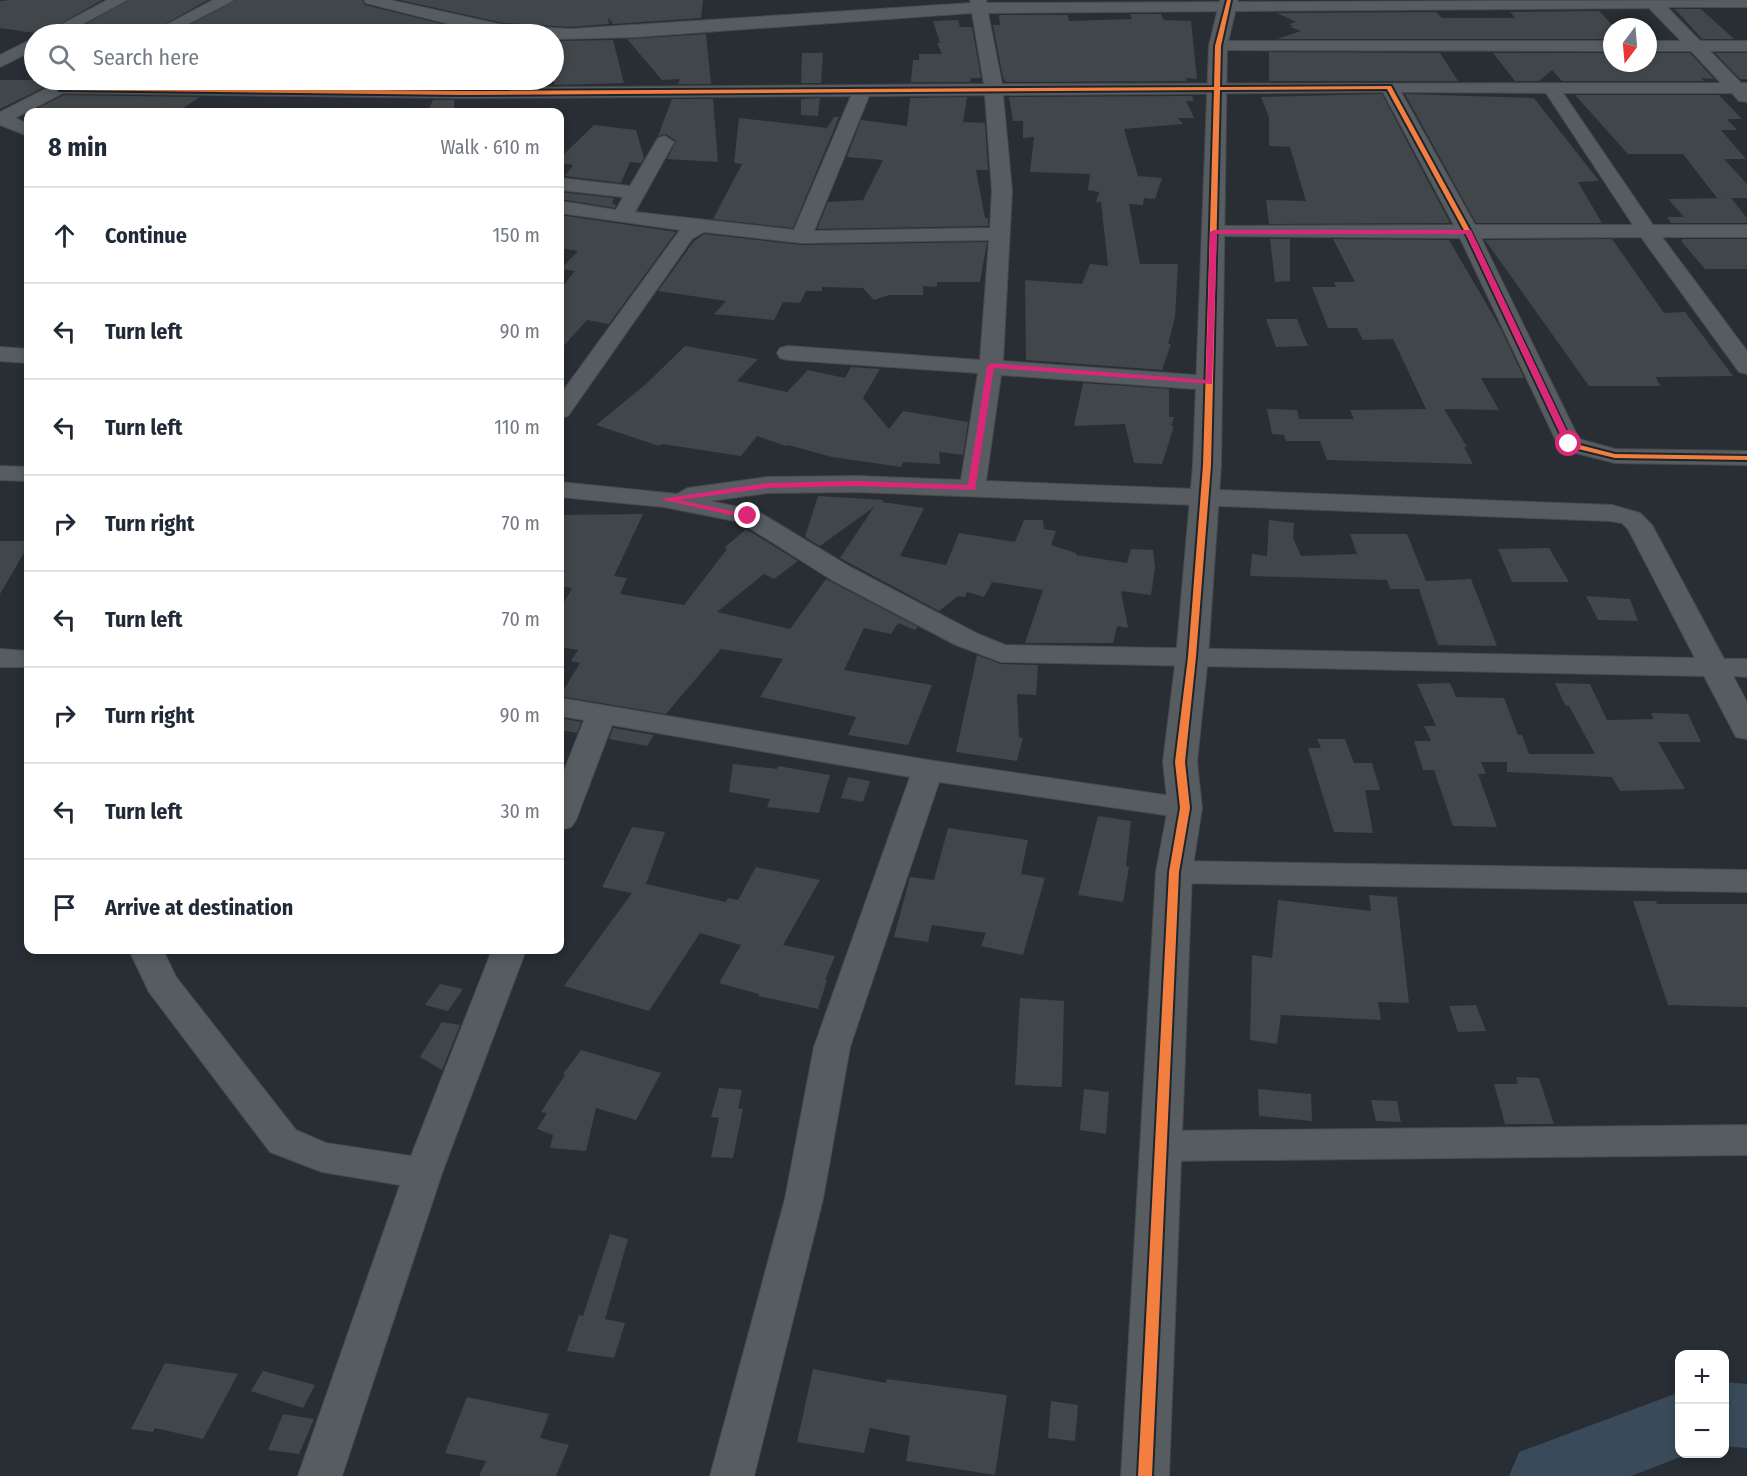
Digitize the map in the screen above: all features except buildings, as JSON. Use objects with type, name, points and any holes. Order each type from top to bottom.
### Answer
[{"type":"street","points":[[72,24],[119,0]]},
{"type":"street","points":[[177,24],[226,0]]},
{"type":"street","points":[[372,0],[425,15],[474,24]]},
{"type":"street","points":[[1652,1],[1694,46],[1744,92]]},
{"type":"street","points":[[1144,1476],[1174,872],[1185,808],[1180,762],[1192,657],[1209,383],[1218,46],[1229,2]]},
{"type":"street","points":[[564,34],[636,33],[979,4],[1747,2]]},
{"type":"street","points":[[972,488],[991,366],[997,234],[1002,191],[994,91],[979,4]]},
{"type":"street","points":[[0,41],[24,42]]},
{"type":"street","points":[[1218,46],[1603,46]]},
{"type":"street","points":[[1657,46],[1747,46]]},
{"type":"street","points":[[0,62],[24,48]]},
{"type":"street","points":[[320,90],[405,92],[994,91],[1389,87],[1744,92]]},
{"type":"street","points":[[1389,87],[1468,232],[1569,444],[1615,456],[1747,458]]},
{"type":"street","points":[[1551,88],[1647,231],[1747,367]]},
{"type":"street","points":[[0,119],[55,90]]},
{"type":"street","points":[[801,237],[862,91]]},
{"type":"street","points":[[391,108],[405,92]]},
{"type":"street","points":[[9,93],[36,99]]},
{"type":"street","points":[[0,119],[24,128]]},
{"type":"street","points":[[622,217],[666,142]]},
{"type":"street","points":[[564,184],[635,193]]},
{"type":"street","points":[[564,208],[622,217],[801,237],[997,234]]},
{"type":"street","points":[[564,405],[685,235],[701,225]]},
{"type":"street","points":[[1214,232],[1747,231]]},
{"type":"street","points":[[788,353],[1209,383]]},
{"type":"street","points":[[0,354],[24,356]]},
{"type":"street","points":[[0,473],[24,474]]},
{"type":"street","points":[[664,499],[767,485],[857,484],[1612,513],[1631,518],[1639,525],[1747,730]]},
{"type":"street","points":[[564,490],[664,499],[748,516],[842,574],[966,639],[1001,653],[1747,668]]},
{"type":"street","points":[[0,658],[24,659]]},
{"type":"street","points":[[564,708],[928,770],[1185,808]]},
{"type":"street","points":[[564,810],[601,714]]},
{"type":"street","points":[[732,1476],[804,1199],[832,1047],[928,770]]},
{"type":"street","points":[[1174,872],[1747,881]]},
{"type":"street","points":[[148,954],[161,983],[283,1141],[322,1157],[423,1173]]},
{"type":"street","points":[[320,1476],[423,1173],[507,954]]},
{"type":"street","points":[[1161,1146],[1747,1140]]},
{"type":"waterway","points":[[1729,1414],[1747,1416]]},
{"type":"waterway","points":[[1545,1476],[1675,1426]]},
{"type":"cycle path","points":[[1145,1476],[1174,872],[1185,808],[1180,762],[1192,657],[1207,465],[1218,46],[1229,0]]},
{"type":"cycle path","points":[[221,90],[462,93],[1389,87],[1468,232],[1569,444],[1615,456],[1747,458]]},
{"type":"route","points":[[748,516],[664,499],[767,485],[857,484],[972,488],[991,366],[1209,383],[1214,232],[1468,232],[1569,444]]}]
